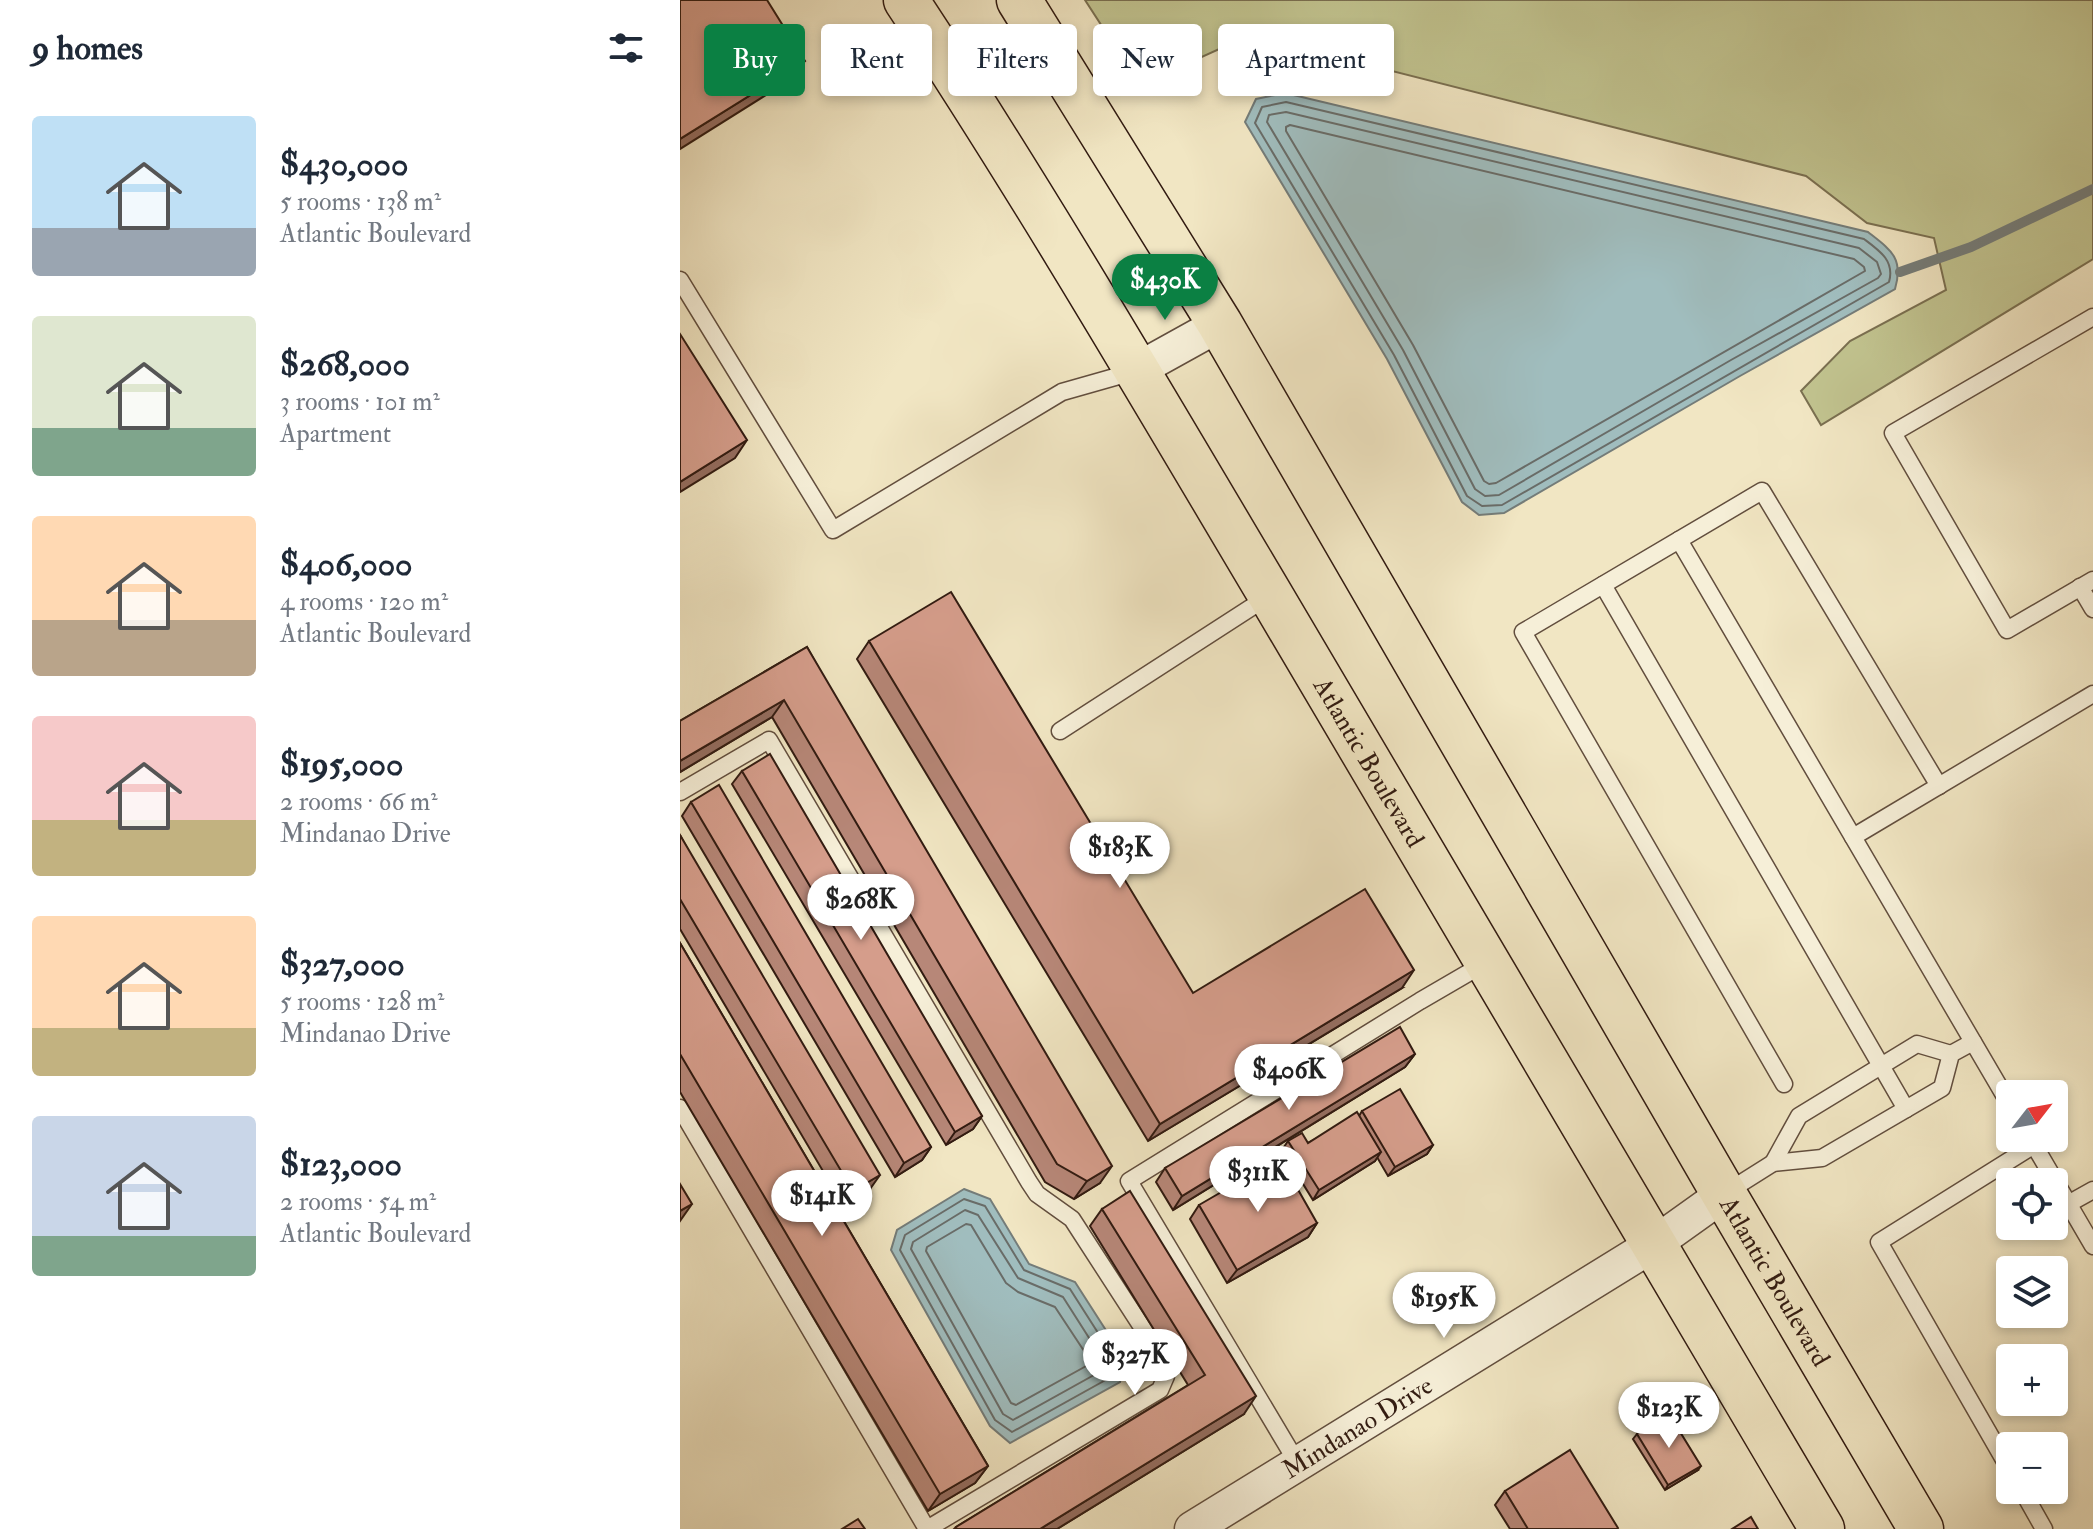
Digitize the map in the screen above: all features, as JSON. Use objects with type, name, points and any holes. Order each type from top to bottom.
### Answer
[{"type":"highway","name":"Atlantic Boulevard","points":[[906,0],[1045,216],[1822,1529]]},
{"type":"highway","name":"Atlantic Boulevard","points":[[1019,0],[1220,324],[1921,1529]]},
{"type":"street","points":[[1137,370],[1220,324]]},
{"type":"street","name":"Mindanao Drive","points":[[1192,1529],[1654,1244],[1724,1194]]},
{"type":"lane","points":[[680,280],[833,530],[1062,392],[1137,370]]},
{"type":"lane","points":[[2093,317],[1893,433],[2007,630],[2087,583],[2093,609]]},
{"type":"lane","points":[[1784,1084],[1523,632],[1762,491],[1939,786]]},
{"type":"lane","points":[[1679,540],[1996,1081]]},
{"type":"lane","points":[[1603,585],[1906,1109]]},
{"type":"lane","points":[[1060,731],[1270,595]]},
{"type":"lane","points":[[1853,837],[2093,694]]},
{"type":"lane","points":[[680,792],[769,740],[1029,1182],[1037,1194],[1077,1215],[1162,1358],[1166,1376],[1160,1390],[927,1529],[680,1108]]},
{"type":"lane","points":[[1298,1464],[1129,1181],[1488,961]]},
{"type":"lane","points":[[1773,1163],[1799,1116],[1881,1065],[1917,1044],[1951,1054],[1973,1042]]},
{"type":"lane","points":[[1724,1194],[1773,1163],[1822,1158],[1942,1088],[1951,1054]]},
{"type":"lane","points":[[1996,1446],[1879,1242],[2017,1152]]},
{"type":"lane","points":[[2093,1190],[2068,1204],[2093,1246]]},
{"type":"lane","points":[[2030,1504],[2044,1529]]},
{"type":"green space","points":[[1085,0],[2093,0],[2093,259],[1821,425],[1801,391],[1850,341],[1946,290],[1934,238],[1867,223],[1806,176],[1394,72],[1394,24],[1218,24],[1218,50],[1202,57],[1202,24],[1101,24]]},
{"type":"water","points":[[1298,96],[1868,232],[1894,256],[1898,270],[1895,289],[1504,513],[1479,515],[1462,502],[1387,359],[1245,122],[1256,99]]},
{"type":"water","points":[[964,1189],[990,1199],[1029,1264],[1075,1282],[1125,1360],[1120,1382],[1010,1443],[990,1426],[891,1250],[897,1230]]},
{"type":"building","points":[[680,0],[767,0],[782,24],[704,24],[704,96],[749,96],[680,139]]},
{"type":"building","points":[[680,334],[747,440],[680,482]]},
{"type":"building","points":[[951,592],[1193,993],[1365,889],[1414,970],[1160,1124],[869,641]]},
{"type":"building","points":[[807,647],[1112,1166],[1087,1181],[1057,1164],[784,700],[680,761],[680,721]]},
{"type":"building","points":[[770,754],[982,1116],[955,1132],[742,771]]},
{"type":"building","points":[[719,785],[931,1147],[904,1163],[691,802]]},
{"type":"building","points":[[680,835],[880,1175],[853,1191],[680,899]]},
{"type":"building","points":[[680,943],[988,1466],[940,1494],[680,1054]]},
{"type":"building","points":[[1400,1027],[1415,1054],[1182,1196],[1165,1168]]},
{"type":"building","points":[[1400,1089],[1433,1145],[1395,1167],[1362,1111]]},
{"type":"building","points":[[1357,1112],[1381,1152],[1319,1190],[1288,1141],[1302,1133],[1308,1143]]},
{"type":"building","points":[[1280,1158],[1317,1223],[1237,1270],[1199,1205]]},
{"type":"building","points":[[680,1184],[692,1204],[680,1211]]},
{"type":"building","points":[[1130,1191],[1256,1396],[1040,1529],[957,1529],[1205,1375],[1102,1209]]},
{"type":"building","points":[[1669,1414],[1701,1466],[1668,1485],[1637,1434]]},
{"type":"building","points":[[1570,1450],[1617,1529],[1528,1529],[1505,1491]]},
{"type":"building","points":[[1751,1517],[1758,1529],[1732,1529]]},
{"type":"building","points":[[858,1519],[865,1529],[842,1529]]},
{"type":"waterway","points":[[1900,272],[1971,247],[2093,189]]}]
